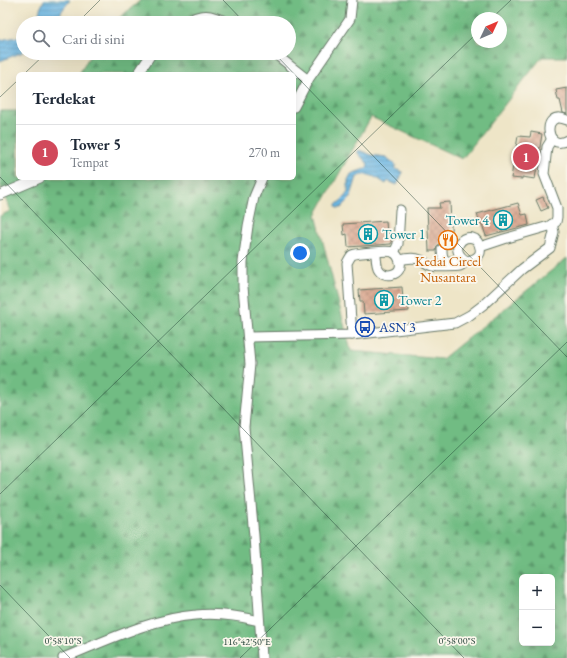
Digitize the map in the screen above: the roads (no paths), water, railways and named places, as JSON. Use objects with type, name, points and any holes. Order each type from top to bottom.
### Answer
[{"type":"street","points":[[296,103],[308,80],[350,19],[352,0]]},
{"type":"street","points":[[195,16],[206,14],[213,16]]},
{"type":"street","points":[[139,72],[147,60]]},
{"type":"street","points":[[283,60],[308,80]]},
{"type":"street","points":[[567,120],[563,118],[556,118],[551,122],[548,128],[552,139],[558,142],[567,140]]},
{"type":"street","points":[[480,247],[556,222],[558,216],[557,208],[544,174],[547,147],[552,139]]},
{"type":"street","points":[[0,195],[35,180]]},
{"type":"street","points":[[261,180],[254,197],[248,226],[243,262],[243,287],[250,364],[244,427],[254,536],[262,658]]},
{"type":"street","points":[[376,252],[376,263],[378,270],[387,276],[393,275],[397,272],[400,266],[397,256],[400,210]]},
{"type":"street","points":[[248,337],[352,335],[455,323],[470,315],[550,248],[554,232],[552,224]]},
{"type":"street","points":[[442,249],[442,256],[448,261],[464,259],[472,260],[477,258],[480,253],[478,242],[474,239],[469,237],[459,242],[457,248],[458,253],[464,259]]},
{"type":"street","points":[[352,335],[347,263],[352,256],[358,254],[391,251],[397,256],[416,259],[433,266],[461,266],[464,259]]},
{"type":"street","points":[[63,658],[107,640],[158,622],[188,616],[240,616],[259,621]]},
{"type":"water","points":[[44,0],[70,0],[61,12],[60,16],[38,16]]},
{"type":"water","points":[[16,37],[16,55],[0,61],[0,40]]},
{"type":"water","points":[[359,150],[371,155],[386,157],[396,165],[395,169],[403,172],[397,185],[388,181],[386,184],[369,175],[361,175],[357,177],[350,199],[341,208],[337,208],[336,205],[348,192],[348,180],[351,174],[367,168],[368,164],[357,152]]},
{"type":"place","name":"Tower 5","points":[[526,157]]},
{"type":"place","name":"Tower 4","points":[[503,220]]},
{"type":"place","name":"Tower 1","points":[[368,234]]},
{"type":"place","name":"Kedai Circel Nusantara","points":[[448,240]]},
{"type":"place","name":"Tower 2","points":[[384,300]]},
{"type":"place","name":"ASN 3","points":[[365,327]]}]
